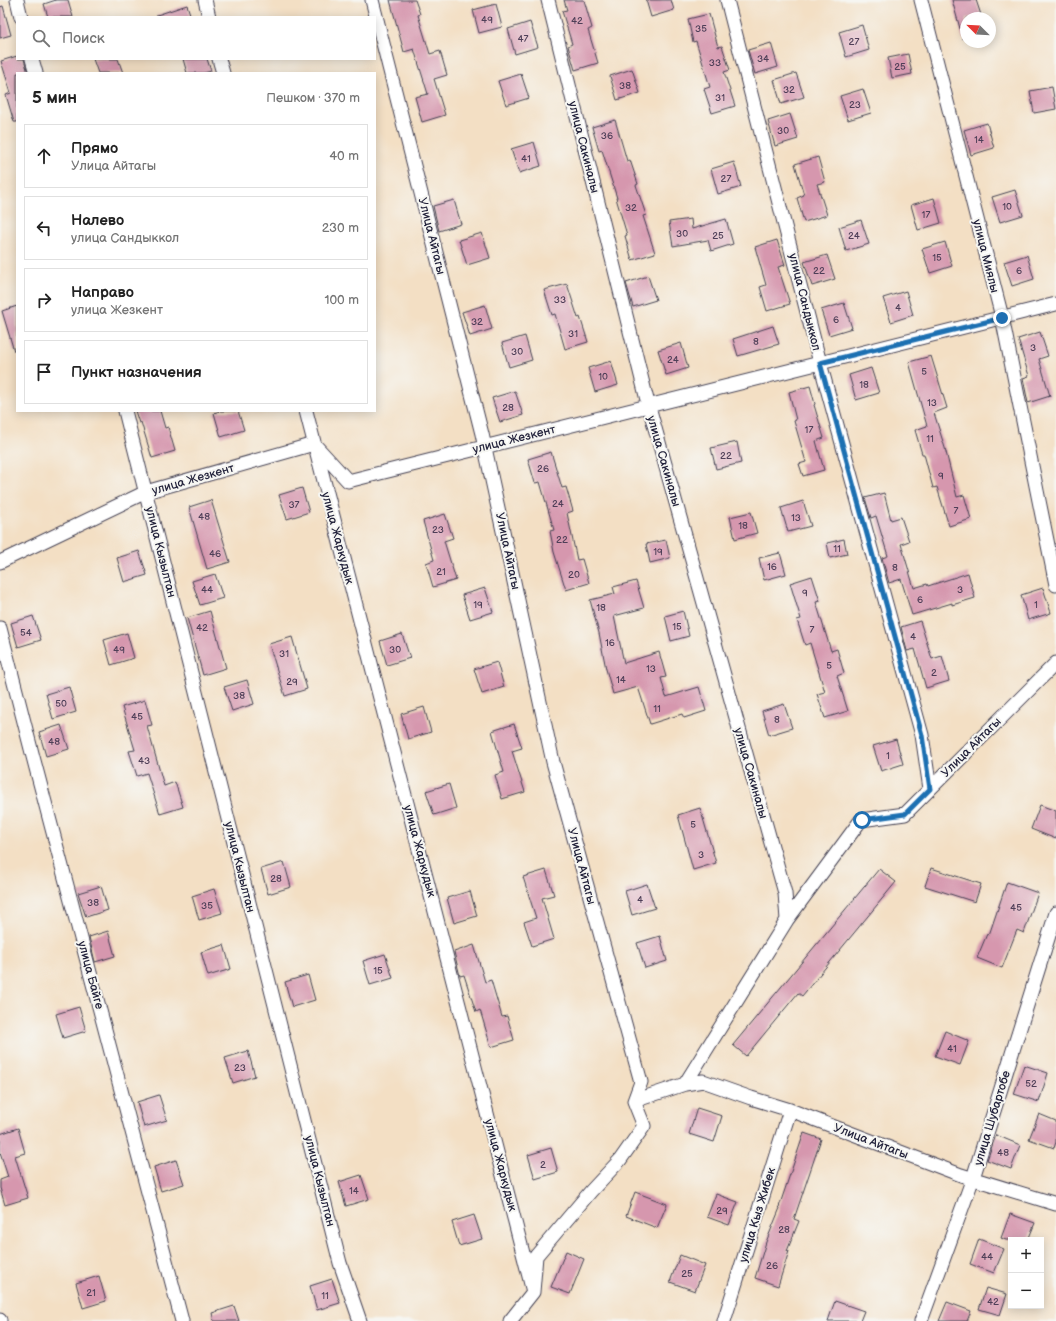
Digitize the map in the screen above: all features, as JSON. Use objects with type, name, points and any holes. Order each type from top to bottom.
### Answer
[{"type":"street","points":[[17,0],[21,16]]},
{"type":"street","points":[[205,0],[209,16]]},
{"type":"street","name":"Улица Айтагы","points":[[372,0],[485,446],[554,762],[640,1082],[634,1101]]},
{"type":"street","name":"улица Сакиналы","points":[[548,0],[649,406],[785,893],[787,920]]},
{"type":"street","name":"улица Сандыккол","points":[[727,0],[820,363],[922,735],[930,789]]},
{"type":"street","name":"улица Миялы","points":[[921,0],[1002,318],[1056,585]]},
{"type":"street","points":[[32,60],[36,72]]},
{"type":"street","points":[[219,60],[223,72]]},
{"type":"street","name":"улица Жезкент","points":[[0,562],[146,492],[314,444],[348,481],[1056,304]]},
{"type":"street","name":"улица Кызылтан","points":[[125,412],[340,1263],[360,1321]]},
{"type":"street","name":"улица Жаркудык","points":[[306,412],[533,1292]]},
{"type":"street","name":"улица Байге","points":[[0,628],[182,1321]]},
{"type":"street","name":"Улица Айтагы","points":[[685,1084],[787,920],[862,820],[905,814],[1056,663]]},
{"type":"street","name":"улица Шубартобе","points":[[921,1321],[973,1178],[1056,913]]},
{"type":"street","name":"Улица Айтагы","points":[[634,1101],[685,1084],[703,1081],[790,1110],[973,1178],[1056,1204]]},
{"type":"street","points":[[510,1321],[533,1292],[536,1256],[591,1191],[620,1160],[644,1126],[634,1101]]},
{"type":"street","name":"улица Кыз Жибек","points":[[724,1321],[790,1110]]},
{"type":"building","points":[[56,0],[68,0],[73,16],[48,16],[44,4]]},
{"type":"building","points":[[390,0],[415,0],[430,54],[440,51],[447,75],[434,79],[445,115],[422,122],[415,97],[428,94],[414,49],[404,52]]},
{"type":"building","points":[[564,0],[584,0],[592,28],[588,30],[598,63],[575,70],[568,46],[572,44],[562,11],[567,10]]},
{"type":"building","points":[[646,0],[671,0],[674,10],[651,17]]},
{"type":"building","points":[[952,0],[976,0],[980,12],[960,12],[960,28]]},
{"type":"building","points":[[496,4],[502,27],[479,33],[473,10]]},
{"type":"building","points":[[187,5],[191,16],[157,16]]},
{"type":"building","points":[[3,6],[11,35],[0,38],[0,7]]},
{"type":"building","points":[[709,14],[718,47],[722,46],[730,70],[724,72],[735,106],[712,113],[704,89],[710,87],[696,41],[693,42],[688,19]]},
{"type":"building","points":[[530,22],[538,47],[515,54],[508,29]]},
{"type":"building","points":[[862,25],[869,50],[846,57],[839,32]]},
{"type":"building","points":[[771,43],[778,67],[755,74],[748,50]]},
{"type":"building","points":[[908,54],[912,74],[892,78],[888,58]]},
{"type":"building","points":[[16,56],[16,60],[24,60],[28,72],[16,72],[16,122],[14,122],[6,95],[11,93],[1,61]]},
{"type":"building","points":[[93,60],[118,60],[123,72],[98,72]]},
{"type":"building","points":[[183,60],[207,60],[211,71],[208,72],[187,72]]},
{"type":"building","points":[[632,69],[640,93],[617,100],[610,76]]},
{"type":"building","points":[[796,73],[804,97],[781,104],[774,80]]},
{"type":"building","points":[[521,74],[529,98],[506,105],[498,81]]},
{"type":"building","points":[[1052,87],[1056,109],[1034,113],[1030,91]]},
{"type":"building","points":[[863,89],[871,113],[848,120],[840,96]]},
{"type":"building","points":[[790,114],[798,139],[775,146],[768,121]]},
{"type":"building","points":[[615,120],[627,161],[630,160],[638,184],[636,185],[646,215],[643,216],[655,253],[632,260],[617,198],[602,150],[599,151],[592,127]]},
{"type":"building","points":[[987,123],[994,148],[971,155],[964,130]]},
{"type":"building","points":[[534,142],[541,166],[519,173],[511,149]]},
{"type":"building","points":[[818,157],[825,182],[817,184],[827,215],[804,222],[797,198],[804,195],[795,164]]},
{"type":"building","points":[[734,162],[741,187],[718,194],[711,169]]},
{"type":"building","points":[[1015,190],[1023,215],[1000,222],[992,197]]},
{"type":"building","points":[[934,198],[941,223],[918,230],[911,205]]},
{"type":"building","points":[[454,200],[461,224],[439,231],[433,206]]},
{"type":"building","points":[[691,219],[692,229],[726,219],[733,244],[711,251],[708,240],[673,246],[669,222]]},
{"type":"building","points":[[861,220],[869,244],[846,251],[839,227]]},
{"type":"building","points":[[482,233],[490,258],[467,265],[459,240]]},
{"type":"building","points":[[777,240],[785,265],[778,267],[790,304],[767,311],[760,287],[766,285],[755,247]]},
{"type":"building","points":[[945,242],[952,266],[930,273],[922,249]]},
{"type":"building","points":[[827,255],[835,279],[812,286],[804,262]]},
{"type":"building","points":[[1027,255],[1034,279],[1012,286],[1004,262]]},
{"type":"building","points":[[648,276],[656,300],[633,307],[626,283]]},
{"type":"building","points":[[567,284],[578,318],[580,317],[588,342],[565,349],[555,314],[552,315],[544,290]]},
{"type":"building","points":[[906,291],[913,315],[891,322],[883,298]]},
{"type":"building","points":[[844,303],[852,328],[829,335],[821,310]]},
{"type":"building","points":[[485,305],[492,329],[470,336],[462,312]]},
{"type":"building","points":[[16,306],[16,350],[14,351],[2,311]]},
{"type":"building","points":[[773,326],[779,344],[738,356],[733,339]]},
{"type":"building","points":[[1040,332],[1048,356],[1039,359],[1050,396],[1028,403],[1023,378],[1029,376],[1018,339]]},
{"type":"building","points":[[525,336],[532,360],[509,367],[502,343]]},
{"type":"building","points":[[681,343],[688,368],[666,375],[658,350]]},
{"type":"building","points":[[931,356],[947,408],[934,413],[945,448],[957,497],[964,495],[971,519],[949,526],[937,487],[933,488],[924,454],[922,454],[915,430],[927,426],[909,362]]},
{"type":"building","points":[[611,361],[618,385],[595,392],[588,368]]},
{"type":"building","points":[[871,368],[879,393],[856,400],[849,375]]},
{"type":"building","points":[[810,386],[824,438],[816,441],[824,470],[803,476],[799,464],[806,462],[794,421],[796,420],[789,392]]},
{"type":"building","points":[[515,391],[523,415],[500,422],[492,398]]},
{"type":"building","points":[[135,412],[160,412],[165,428],[168,427],[175,451],[152,458],[141,422],[139,423]]},
{"type":"building","points":[[238,412],[244,430],[221,437],[214,413]]},
{"type":"building","points":[[737,442],[741,463],[716,469],[711,448]]},
{"type":"building","points":[[551,452],[562,488],[566,487],[573,511],[567,513],[577,560],[582,559],[589,583],[566,590],[554,552],[550,531],[554,530],[540,482],[535,483],[528,459]]},
{"type":"building","points":[[302,488],[309,512],[287,519],[279,495]]},
{"type":"building","points":[[884,493],[891,520],[901,517],[909,541],[901,544],[914,588],[927,584],[928,586],[968,573],[975,598],[912,615],[901,579],[889,583],[882,558],[888,556],[876,516],[871,518],[865,498]]},
{"type":"building","points":[[211,500],[230,562],[207,569],[189,507]]},
{"type":"building","points":[[803,501],[811,526],[788,532],[781,508]]},
{"type":"building","points":[[751,512],[757,533],[735,539],[730,517]]},
{"type":"building","points":[[445,514],[453,538],[444,541],[456,580],[433,587],[426,563],[434,560],[423,521]]},
{"type":"building","points":[[844,539],[847,554],[830,558],[827,543]]},
{"type":"building","points":[[666,540],[670,558],[650,563],[646,544]]},
{"type":"building","points":[[139,551],[147,575],[124,582],[117,558]]},
{"type":"building","points":[[780,553],[786,574],[764,580],[759,558]]},
{"type":"building","points":[[215,574],[223,598],[200,605],[192,581]]},
{"type":"building","points":[[812,576],[820,601],[816,602],[831,651],[837,649],[844,673],[837,676],[848,711],[825,718],[817,694],[825,692],[810,643],[805,645],[797,620],[801,619],[790,583]]},
{"type":"building","points":[[636,581],[644,608],[614,616],[624,663],[659,652],[666,677],[661,678],[666,697],[699,687],[706,711],[684,718],[682,714],[650,724],[638,687],[613,694],[590,600],[615,594],[613,587]]},
{"type":"building","points":[[485,588],[493,612],[470,619],[462,595]]},
{"type":"building","points":[[1043,588],[1051,613],[1028,620],[1021,595]]},
{"type":"building","points":[[210,611],[226,668],[203,675],[187,618]]},
{"type":"building","points":[[683,611],[689,636],[671,641],[665,616]]},
{"type":"building","points":[[33,616],[41,640],[18,647],[11,623]]},
{"type":"building","points":[[920,621],[932,659],[942,656],[949,681],[926,688],[915,649],[907,651],[901,627]]},
{"type":"building","points":[[127,633],[134,658],[111,665],[104,640]]},
{"type":"building","points":[[402,634],[410,658],[387,665],[380,641]]},
{"type":"building","points":[[292,637],[307,689],[285,696],[269,644]]},
{"type":"building","points":[[497,662],[504,687],[482,694],[474,669]]},
{"type":"building","points":[[247,680],[254,704],[232,711],[224,687]]},
{"type":"building","points":[[69,687],[76,712],[53,719],[46,694]]},
{"type":"building","points":[[145,700],[152,725],[147,726],[164,786],[175,782],[183,807],[160,814],[147,773],[137,776],[129,751],[135,750],[122,707]]},
{"type":"building","points":[[784,704],[792,728],[769,735],[762,711]]},
{"type":"building","points":[[424,707],[431,732],[408,739],[401,714]]},
{"type":"building","points":[[514,724],[522,748],[512,751],[525,792],[502,799],[495,775],[504,772],[492,731]]},
{"type":"building","points":[[61,725],[69,749],[46,756],[39,732]]},
{"type":"building","points":[[896,739],[903,764],[881,771],[873,746]]},
{"type":"building","points":[[449,784],[456,808],[434,815],[426,791]]},
{"type":"building","points":[[1040,805],[1056,811],[1056,839],[1031,829]]},
{"type":"building","points":[[700,808],[716,863],[693,870],[678,815]]},
{"type":"building","points":[[284,862],[291,887],[268,894],[261,869]]},
{"type":"building","points":[[931,868],[981,884],[975,902],[925,886]]},
{"type":"building","points":[[879,869],[896,882],[802,996],[798,993],[746,1056],[733,1045]]},
{"type":"building","points":[[546,870],[554,895],[542,898],[554,939],[532,946],[524,922],[536,918],[523,877]]},
{"type":"building","points":[[1007,882],[1038,893],[1024,933],[1017,930],[1002,968],[977,958],[987,934],[989,935]]},
{"type":"building","points":[[647,884],[655,908],[632,915],[625,891]]},
{"type":"building","points":[[101,886],[108,910],[86,917],[78,893]]},
{"type":"building","points":[[214,889],[222,913],[199,920],[192,896]]},
{"type":"building","points":[[470,891],[477,916],[454,923],[447,898]]},
{"type":"building","points":[[108,931],[115,956],[95,962],[89,937]]},
{"type":"building","points":[[660,936],[667,961],[645,968],[637,943]]},
{"type":"building","points":[[224,945],[231,969],[208,976],[201,952]]},
{"type":"building","points":[[474,945],[485,982],[491,980],[502,1017],[507,1016],[514,1040],[491,1047],[480,1010],[476,1012],[464,975],[460,976],[454,952]]},
{"type":"building","points":[[385,954],[393,978],[370,985],[363,961]]},
{"type":"building","points":[[308,975],[315,1000],[292,1007],[285,982]]},
{"type":"building","points":[[79,1007],[86,1031],[63,1038],[56,1014]]},
{"type":"building","points":[[945,1031],[969,1041],[960,1065],[935,1056]]},
{"type":"building","points":[[248,1051],[255,1076],[233,1083],[225,1058]]},
{"type":"building","points":[[1024,1065],[1048,1073],[1039,1102],[1014,1094]]},
{"type":"building","points":[[159,1095],[167,1120],[144,1127],[137,1102]]},
{"type":"building","points":[[697,1108],[722,1116],[714,1142],[689,1134]]},
{"type":"building","points":[[1039,1114],[1056,1121],[1056,1142],[1054,1148],[1029,1139]]},
{"type":"building","points":[[18,1128],[25,1153],[15,1156],[28,1198],[5,1205],[0,1188],[0,1180],[8,1177],[0,1152],[0,1134]]},
{"type":"building","points":[[804,1133],[821,1139],[794,1219],[799,1221],[787,1251],[789,1251],[778,1286],[755,1278],[766,1242],[780,1208],[779,1207]]},
{"type":"building","points":[[996,1135],[1020,1145],[1011,1169],[987,1160]]},
{"type":"building","points":[[551,1148],[558,1172],[535,1179],[528,1155]]},
{"type":"building","points":[[176,1160],[184,1184],[161,1191],[154,1167]]},
{"type":"building","points":[[361,1175],[369,1199],[346,1206],[339,1182]]},
{"type":"building","points":[[635,1192],[667,1204],[657,1228],[626,1216]]},
{"type":"building","points":[[716,1194],[738,1202],[729,1225],[707,1217]]},
{"type":"building","points":[[1010,1214],[1035,1223],[1029,1237],[1008,1237],[1008,1240],[1001,1238]]},
{"type":"building","points":[[474,1215],[482,1239],[459,1246],[452,1222]]},
{"type":"building","points":[[979,1239],[1004,1249],[994,1273],[970,1264]]},
{"type":"building","points":[[566,1251],[584,1259],[570,1294],[551,1287]]},
{"type":"building","points":[[680,1255],[705,1265],[695,1291],[670,1282]]},
{"type":"building","points":[[99,1276],[106,1301],[83,1308],[76,1283]]},
{"type":"building","points":[[332,1279],[340,1303],[317,1310],[310,1286]]},
{"type":"building","points":[[986,1288],[1007,1294],[1000,1315],[979,1309]]},
{"type":"building","points":[[835,1301],[864,1311],[860,1321],[828,1321]]},
{"type":"building","points":[[947,1302],[971,1311],[967,1321],[939,1321]]},
{"type":"building","points":[[234,1306],[239,1321],[214,1321],[212,1313]]},
{"type":"route","points":[[862,820],[905,814],[930,789],[922,735],[820,363],[1002,318]]}]
